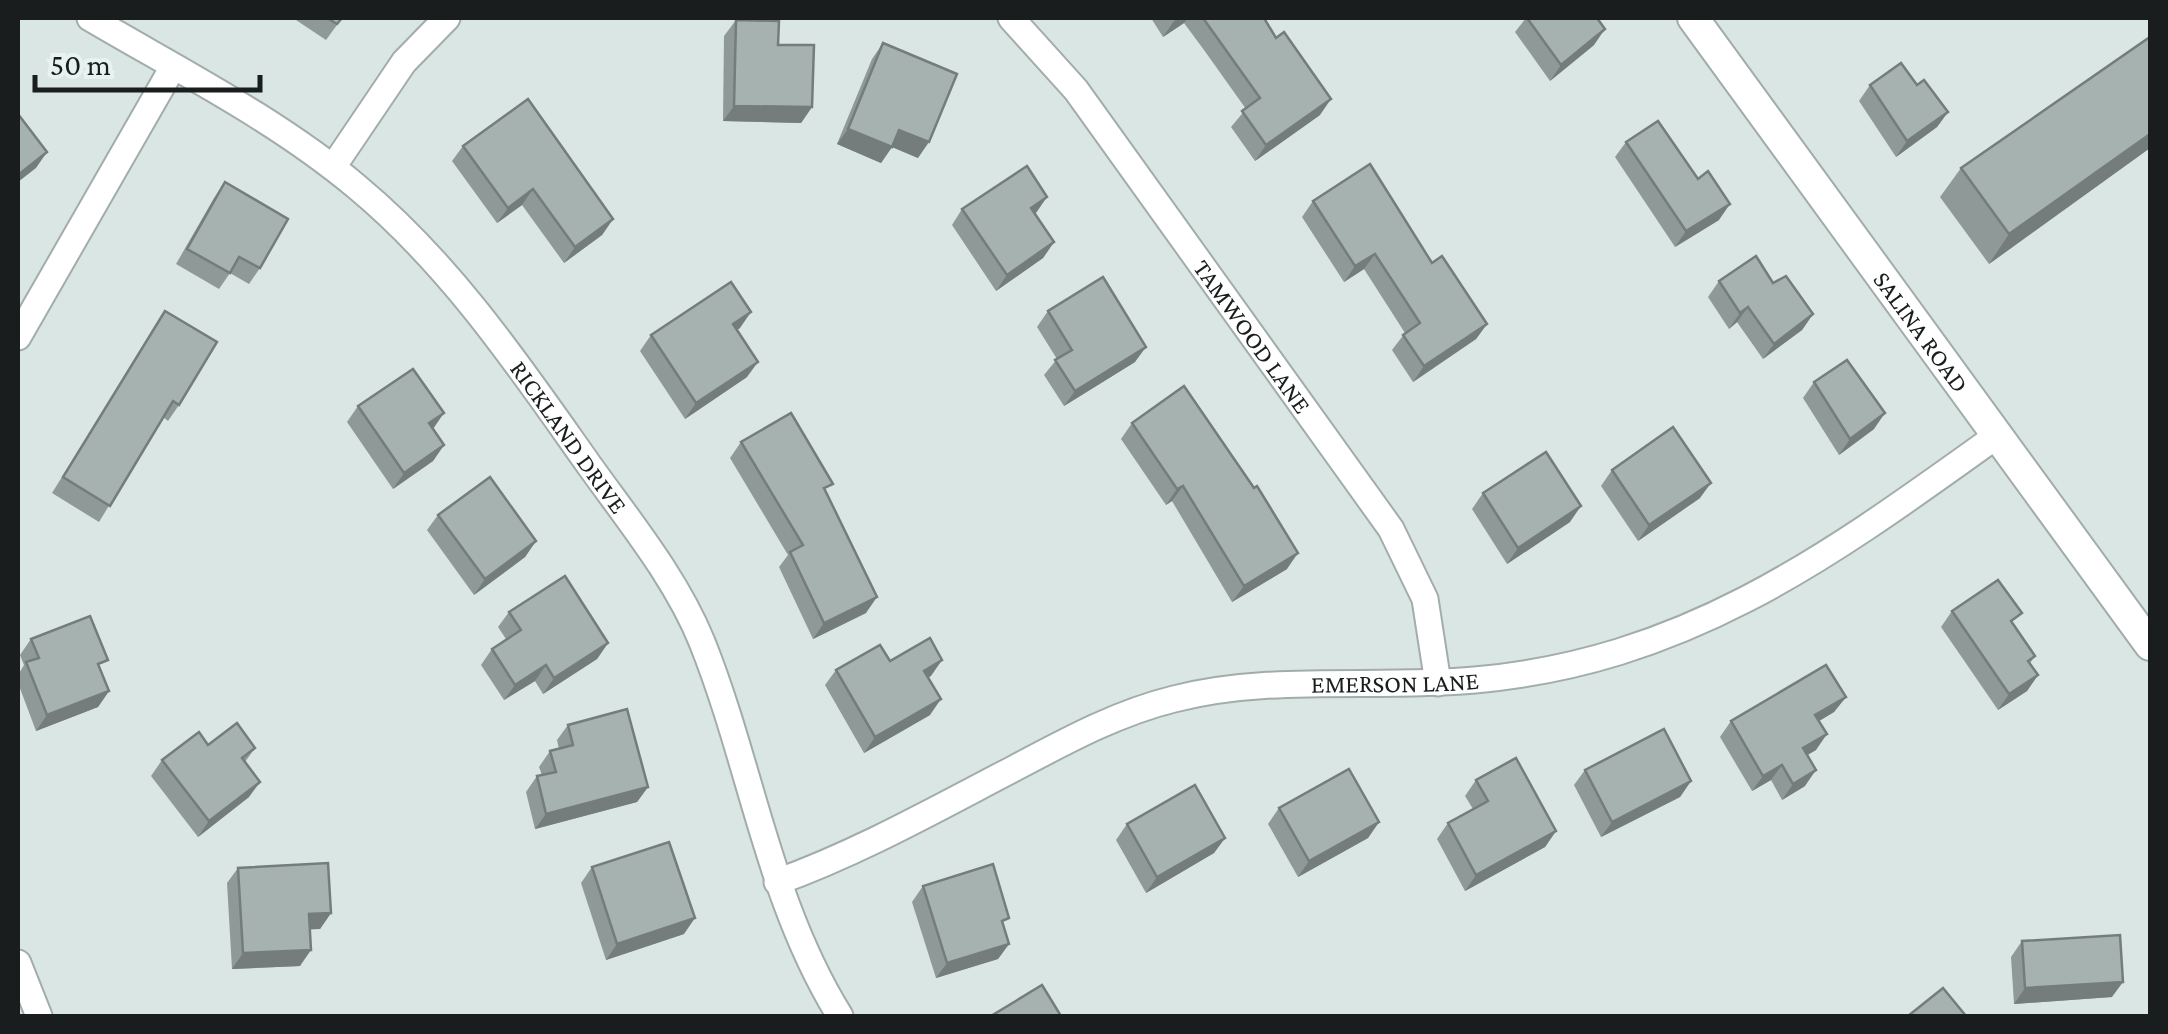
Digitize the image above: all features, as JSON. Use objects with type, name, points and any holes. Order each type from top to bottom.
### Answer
[{"type":"street","name":"RICKLAND DRIVE","points":[[90,18],[333,167],[418,243],[468,300],[676,590],[706,654],[776,882],[808,962],[840,1016]]},
{"type":"street","points":[[333,167],[404,62],[447,18]]},
{"type":"street","name":"TAMWOOD LANE","points":[[1011,18],[1076,90],[1391,529],[1425,599],[1438,682]]},
{"type":"street","name":"SALINA ROAD","points":[[1693,18],[2150,645]]},
{"type":"street","points":[[18,338],[173,67]]},
{"type":"street","name":"EMERSON LANE","points":[[776,882],[841,858],[1104,723],[1172,699],[1251,687],[1506,677],[1590,659],[1725,612],[1850,542],[1995,437]]},
{"type":"street","points":[[18,963],[39,1016]]},
{"type":"building","points":[[1203,18],[1264,18],[1276,38],[1284,32],[1331,99],[1266,145],[1242,111],[1260,98]]},
{"type":"building","points":[[1527,18],[1597,18],[1605,29],[1561,65]]},
{"type":"building","points":[[736,20],[779,21],[778,45],[814,45],[812,107],[734,106]]},
{"type":"building","points":[[2150,37],[2150,134],[2009,234],[1961,168]]},
{"type":"building","points":[[883,43],[957,74],[929,142],[899,130],[892,147],[848,129]]},
{"type":"building","points":[[1901,63],[1917,85],[1924,80],[1948,112],[1907,141],[1870,85]]},
{"type":"building","points":[[528,99],[613,219],[575,247],[533,189],[508,208],[463,146]]},
{"type":"building","points":[[18,114],[47,152],[18,175]]},
{"type":"building","points":[[1658,121],[1698,179],[1708,171],[1730,204],[1686,231],[1626,142]]},
{"type":"building","points":[[1370,164],[1432,263],[1442,256],[1487,324],[1424,366],[1403,335],[1420,323],[1375,254],[1355,266],[1313,201]]},
{"type":"building","points":[[1027,166],[1047,197],[1031,208],[1054,242],[1007,275],[962,209]]},
{"type":"building","points":[[225,182],[288,219],[260,268],[239,257],[230,273],[187,249]]},
{"type":"building","points":[[1756,256],[1773,283],[1786,276],[1813,314],[1774,344],[1748,307],[1740,313],[1719,281]]},
{"type":"building","points":[[1103,277],[1146,347],[1075,391],[1055,360],[1072,350],[1048,311]]},
{"type":"building","points":[[731,282],[751,312],[733,324],[758,362],[696,403],[651,335]]},
{"type":"building","points":[[165,311],[217,342],[179,405],[173,401],[110,506],[63,477]]},
{"type":"building","points":[[1847,360],[1885,413],[1850,439],[1814,382]]},
{"type":"building","points":[[413,369],[444,413],[429,423],[444,445],[404,473],[358,406]]},
{"type":"building","points":[[1184,386],[1254,488],[1257,486],[1298,553],[1244,586],[1183,486],[1177,489],[1132,423]]},
{"type":"building","points":[[791,413],[833,484],[824,488],[877,597],[824,623],[790,552],[803,545],[741,442]]},
{"type":"building","points":[[1673,427],[1711,483],[1649,525],[1612,470]]},
{"type":"building","points":[[1546,452],[1581,506],[1518,548],[1483,493]]},
{"type":"building","points":[[490,477],[536,541],[485,579],[438,515]]},
{"type":"building","points":[[565,576],[608,643],[554,678],[546,665],[515,685],[492,649],[521,630],[509,612]]},
{"type":"building","points":[[1998,580],[2022,613],[2011,621],[2035,656],[2028,661],[2038,675],[2009,694],[1952,611]]},
{"type":"building","points":[[90,616],[108,660],[98,664],[109,691],[47,715],[26,662],[39,658],[31,639]]},
{"type":"building","points":[[930,638],[942,660],[924,671],[941,699],[875,737],[836,670],[880,645],[890,661]]},
{"type":"building","points":[[1826,665],[1846,697],[1815,715],[1827,734],[1803,748],[1816,770],[1793,784],[1782,765],[1763,776],[1731,721]]},
{"type":"building","points":[[627,709],[648,787],[546,814],[537,776],[556,772],[550,751],[573,745],[568,725]]},
{"type":"building","points":[[237,723],[255,748],[242,758],[260,782],[209,821],[162,760],[199,732],[208,745]]},
{"type":"building","points":[[1664,729],[1691,781],[1612,822],[1585,770]]},
{"type":"building","points":[[1516,758],[1556,831],[1476,875],[1448,823],[1488,801],[1476,780]]},
{"type":"building","points":[[1349,769],[1379,822],[1309,861],[1279,808]]},
{"type":"building","points":[[1195,785],[1225,838],[1157,877],[1127,824]]},
{"type":"building","points":[[669,842],[695,918],[617,944],[592,867]]},
{"type":"building","points":[[328,863],[331,913],[309,914],[311,950],[243,953],[238,868]]},
{"type":"building","points":[[993,864],[1009,918],[1002,921],[1009,944],[947,963],[923,886]]},
{"type":"building","points":[[2120,935],[2123,982],[2025,988],[2022,941]]},
{"type":"building","points":[[1042,985],[1061,1016],[991,1016]]},
{"type":"building","points":[[1943,988],[1966,1016],[1908,1016]]}]
